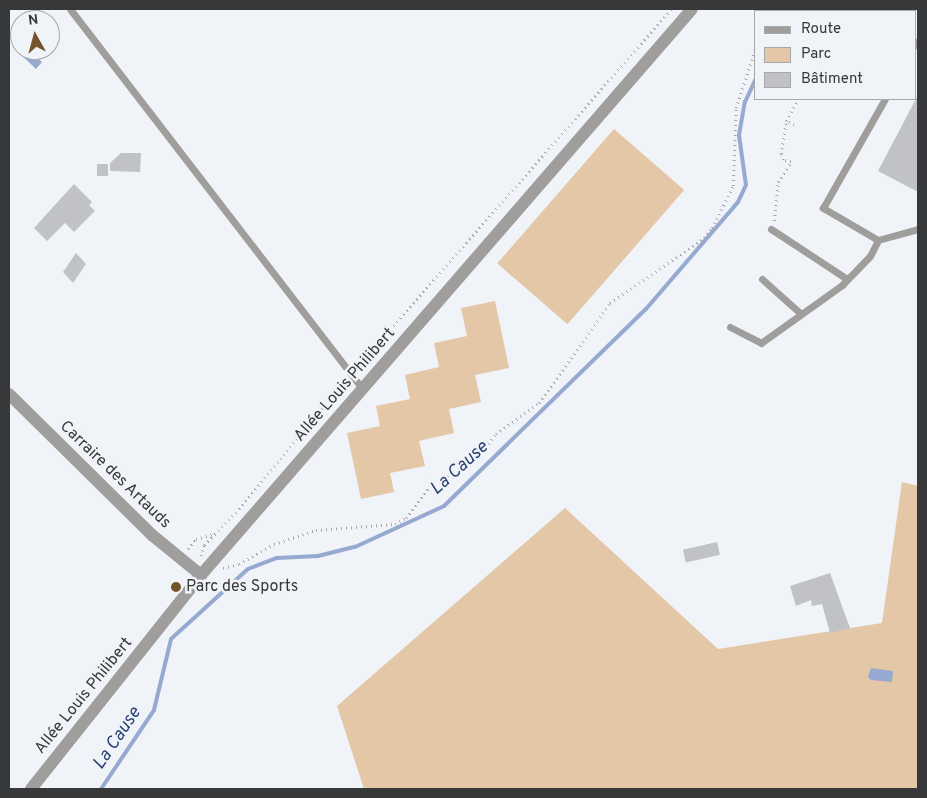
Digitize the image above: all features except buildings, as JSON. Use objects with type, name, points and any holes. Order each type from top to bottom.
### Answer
[{"type":"street","name":"Allée Louis Philibert","points":[[30,789],[199,572],[363,389],[692,9]]},
{"type":"street","name":"Carraire des Artauds","points":[[9,394],[146,529],[199,572]]},
{"type":"lane","points":[[70,9],[350,375],[363,389]]},
{"type":"lane","points":[[878,240],[823,208],[884,100]]},
{"type":"lane","points":[[730,327],[761,343],[847,279],[870,256],[878,240],[918,228]]},
{"type":"lane","points":[[771,229],[847,279]]},
{"type":"lane","points":[[762,279],[802,314]]},
{"type":"path","points":[[199,572],[202,548],[350,375],[671,9]]},
{"type":"path","points":[[218,570],[239,564],[274,544],[316,530],[395,524],[406,518],[430,486],[472,463],[496,434],[538,403],[610,303],[704,238],[712,228],[733,186],[736,108],[754,52]]},
{"type":"path","points":[[771,229],[778,213],[778,182],[791,162],[783,160],[781,154],[786,121],[797,100]]},
{"type":"path","points":[[786,121],[794,125]]},
{"type":"path","points":[[182,557],[196,539],[215,534]]},
{"type":"green space","points":[[614,129],[684,190],[567,324],[497,263]]},
{"type":"green space","points":[[495,301],[509,368],[475,375],[481,402],[449,409],[454,433],[419,441],[425,466],[390,473],[394,492],[361,499],[347,433],[380,426],[376,406],[410,399],[405,375],[439,367],[434,343],[467,336],[461,308]]},
{"type":"green space","points":[[902,482],[918,486],[918,789],[364,789],[337,706],[565,508],[718,649],[882,623]]},
{"type":"water","points":[[27,60],[40,60],[42,62],[36,69]]},
{"type":"water","points":[[871,668],[893,671],[892,682],[871,680],[868,677]]},
{"type":"waterway","name":"La Cause","points":[[101,789],[154,710],[171,639],[248,569],[277,558],[318,556],[355,547],[444,506],[646,309],[738,202],[746,185],[739,135],[745,102],[754,82]]},
{"type":"place","name":"Parc des Sports","points":[[176,587]]}]
